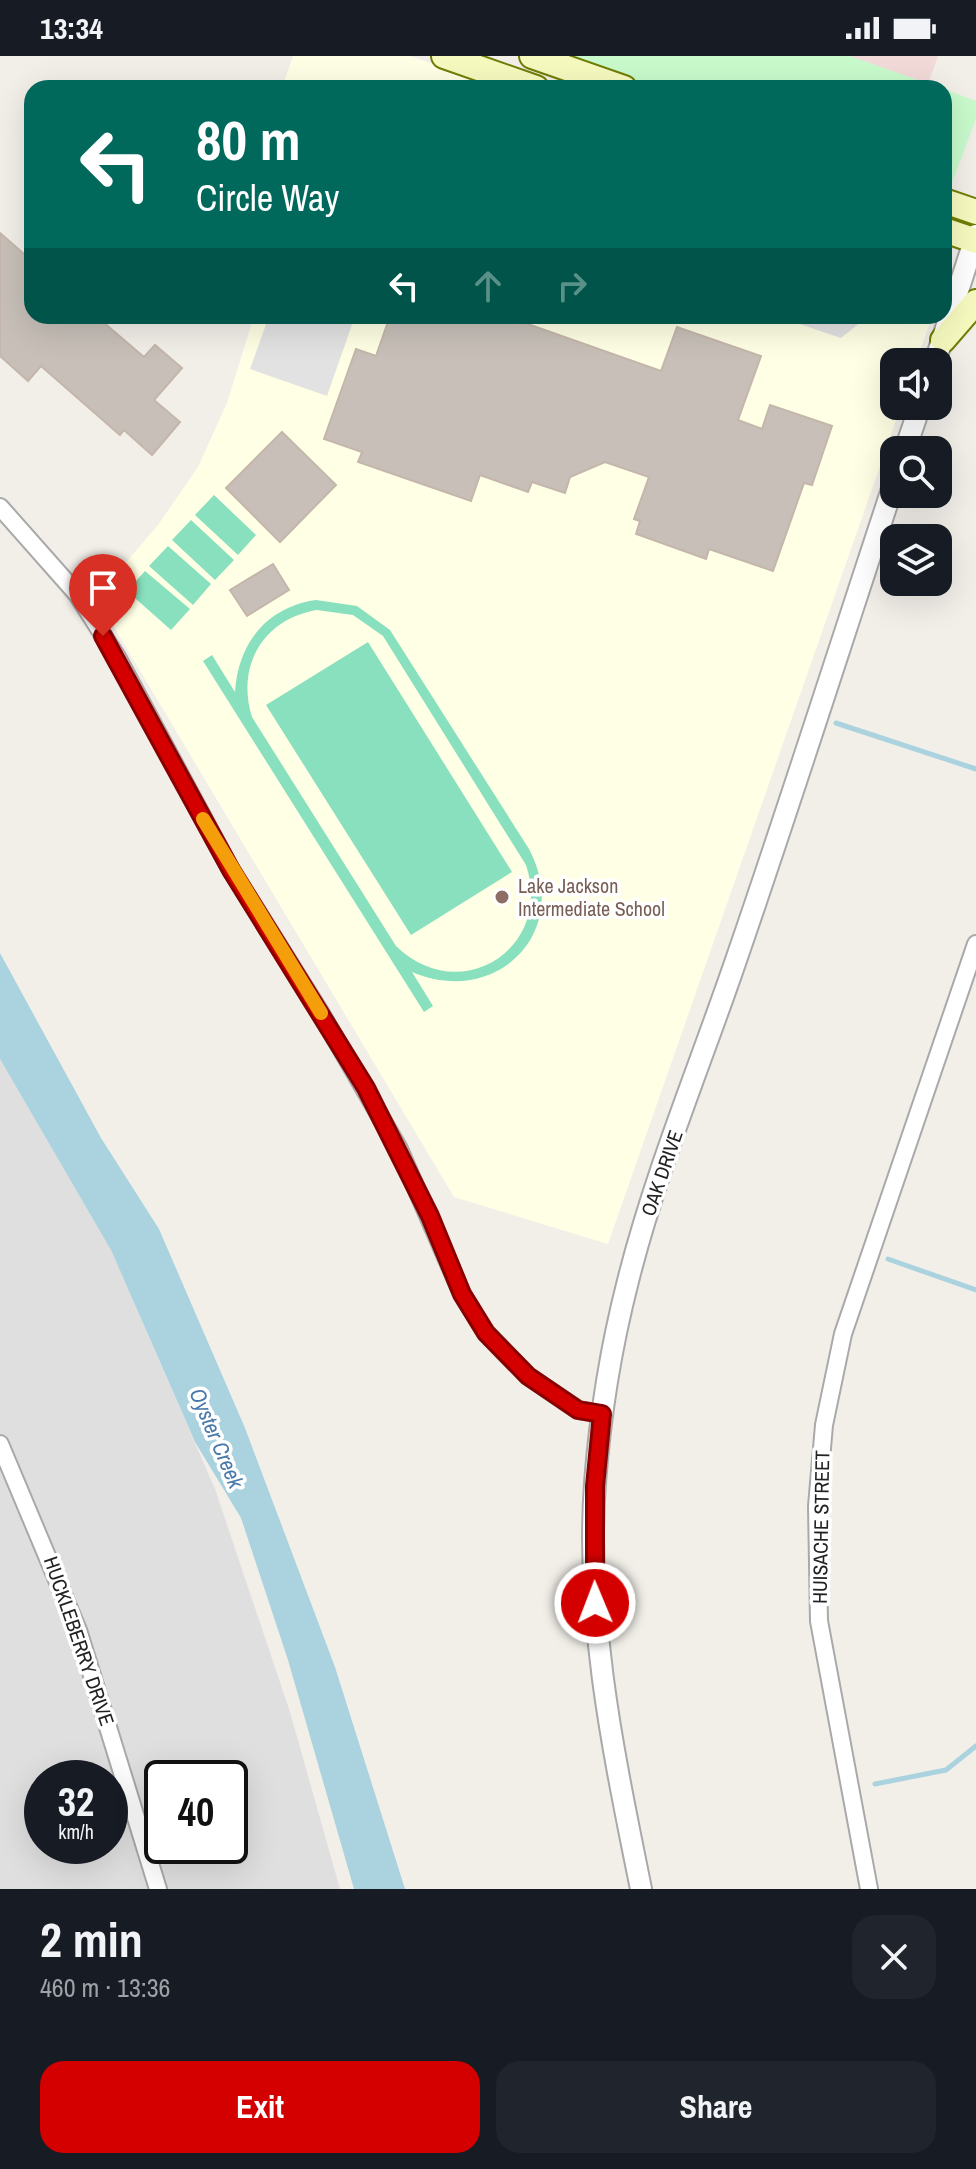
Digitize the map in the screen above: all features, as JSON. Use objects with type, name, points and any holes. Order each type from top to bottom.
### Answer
[{"type":"main road","points":[[444,56],[513,80]]},
{"type":"main road","points":[[532,56],[601,80]]},
{"type":"main road","points":[[952,204],[976,212]]},
{"type":"main road","points":[[952,232],[975,239]]},
{"type":"main road","points":[[941,348],[976,302]]},
{"type":"street","points":[[952,311],[975,239]]},
{"type":"street","points":[[940,348],[948,324]]},
{"type":"street","points":[[0,507],[77,594],[117,657],[231,870],[320,1012],[392,1137],[430,1216],[462,1294],[486,1333],[528,1376],[578,1410],[602,1414]]},
{"type":"street","name":"OAK DRIVE","points":[[641,1889],[608,1721],[596,1628],[595,1486],[602,1414],[627,1282],[657,1186],[737,959],[886,508]]},
{"type":"street","name":"HUISACHE STREET","points":[[869,1889],[819,1621],[817,1506],[824,1425],[843,1334],[976,944]]},
{"type":"street","name":"HUCKLEBERRY DRIVE","points":[[0,1444],[78,1630],[158,1889]]},
{"type":"shaded area","points":[[293,56],[410,56],[479,80],[285,80]]},
{"type":"shaded area","points":[[850,56],[938,56],[929,80],[917,80]]},
{"type":"shaded area","name":"Lake Jackson Intermediate School","points":[[252,324],[929,324],[921,348],[880,348],[880,420],[896,420],[891,436],[880,436],[880,466],[608,1244],[454,1197],[96,597],[158,525],[198,467],[227,403]]},
{"type":"shaded area","points":[[266,324],[352,324],[327,396],[250,369]]},
{"type":"shaded area","points":[[800,324],[858,324],[841,338]]},
{"type":"shaded area","points":[[0,1059],[109,1245],[215,1489],[290,1712],[340,1889],[0,1889]]},
{"type":"green space","points":[[567,56],[850,56],[918,80],[637,80]]},
{"type":"green space","points":[[952,92],[976,101],[976,119],[952,183]]},
{"type":"green space","points":[[214,495],[256,535],[238,555],[195,515]]},
{"type":"green space","points":[[191,520],[234,560],[215,580],[172,540]]},
{"type":"green space","points":[[168,546],[211,584],[193,605],[149,566]]},
{"type":"green space","points":[[145,571],[190,609],[171,630],[127,591]]},
{"type":"green space","points":[[316,600],[357,606],[390,630],[529,849],[540,880],[541,908],[533,934],[518,955],[498,971],[472,980],[443,980],[412,972],[433,1006],[424,1012],[203,661],[212,655],[235,692],[242,658],[258,630],[283,610]],"holes":[[[317,610],[353,615],[383,636],[526,865],[531,895],[526,922],[514,944],[495,960],[472,970],[447,971],[421,964],[396,946],[252,717],[248,698],[251,663],[268,634],[298,615]]]},
{"type":"green space","points":[[368,642],[512,872],[411,935],[266,705]]},
{"type":"water","name":"Oyster Creek","points":[[0,953],[101,1138],[159,1229],[245,1428],[335,1667],[405,1889],[354,1889],[288,1660],[241,1518],[195,1442],[111,1250],[0,1059]]},
{"type":"building","points":[[0,233],[24,254],[24,324],[105,324],[144,357],[155,345],[182,368],[154,400],[180,422],[152,455],[124,430],[120,435],[41,366],[28,381],[0,356]]},
{"type":"building","points":[[387,324],[528,324],[661,371],[677,327],[761,356],[738,420],[762,429],[770,405],[832,426],[812,485],[804,483],[773,571],[709,549],[706,559],[636,534],[640,521],[634,519],[649,477],[605,462],[570,477],[565,493],[532,482],[528,492],[480,475],[471,501],[358,462],[362,452],[324,439],[356,349],[376,356]]},
{"type":"building","points":[[282,432],[336,485],[280,542],[226,488]]},
{"type":"building","points":[[273,564],[289,590],[247,616],[230,590]]},
{"type":"waterway","points":[[836,723],[976,769]]},
{"type":"waterway","points":[[888,1259],[976,1290]]},
{"type":"waterway","points":[[875,1784],[946,1770],[976,1746]]},
{"type":"slow traffic","points":[[203,819],[231,870],[321,1013]]},
{"type":"place","name":"Lake Jackson Intermediate School","points":[[502,897]]},
{"type":"route","points":[[103,636],[231,870],[366,1088],[399,1149],[462,1294],[486,1333],[528,1376],[578,1410],[602,1414],[595,1486],[595,1603]]}]
